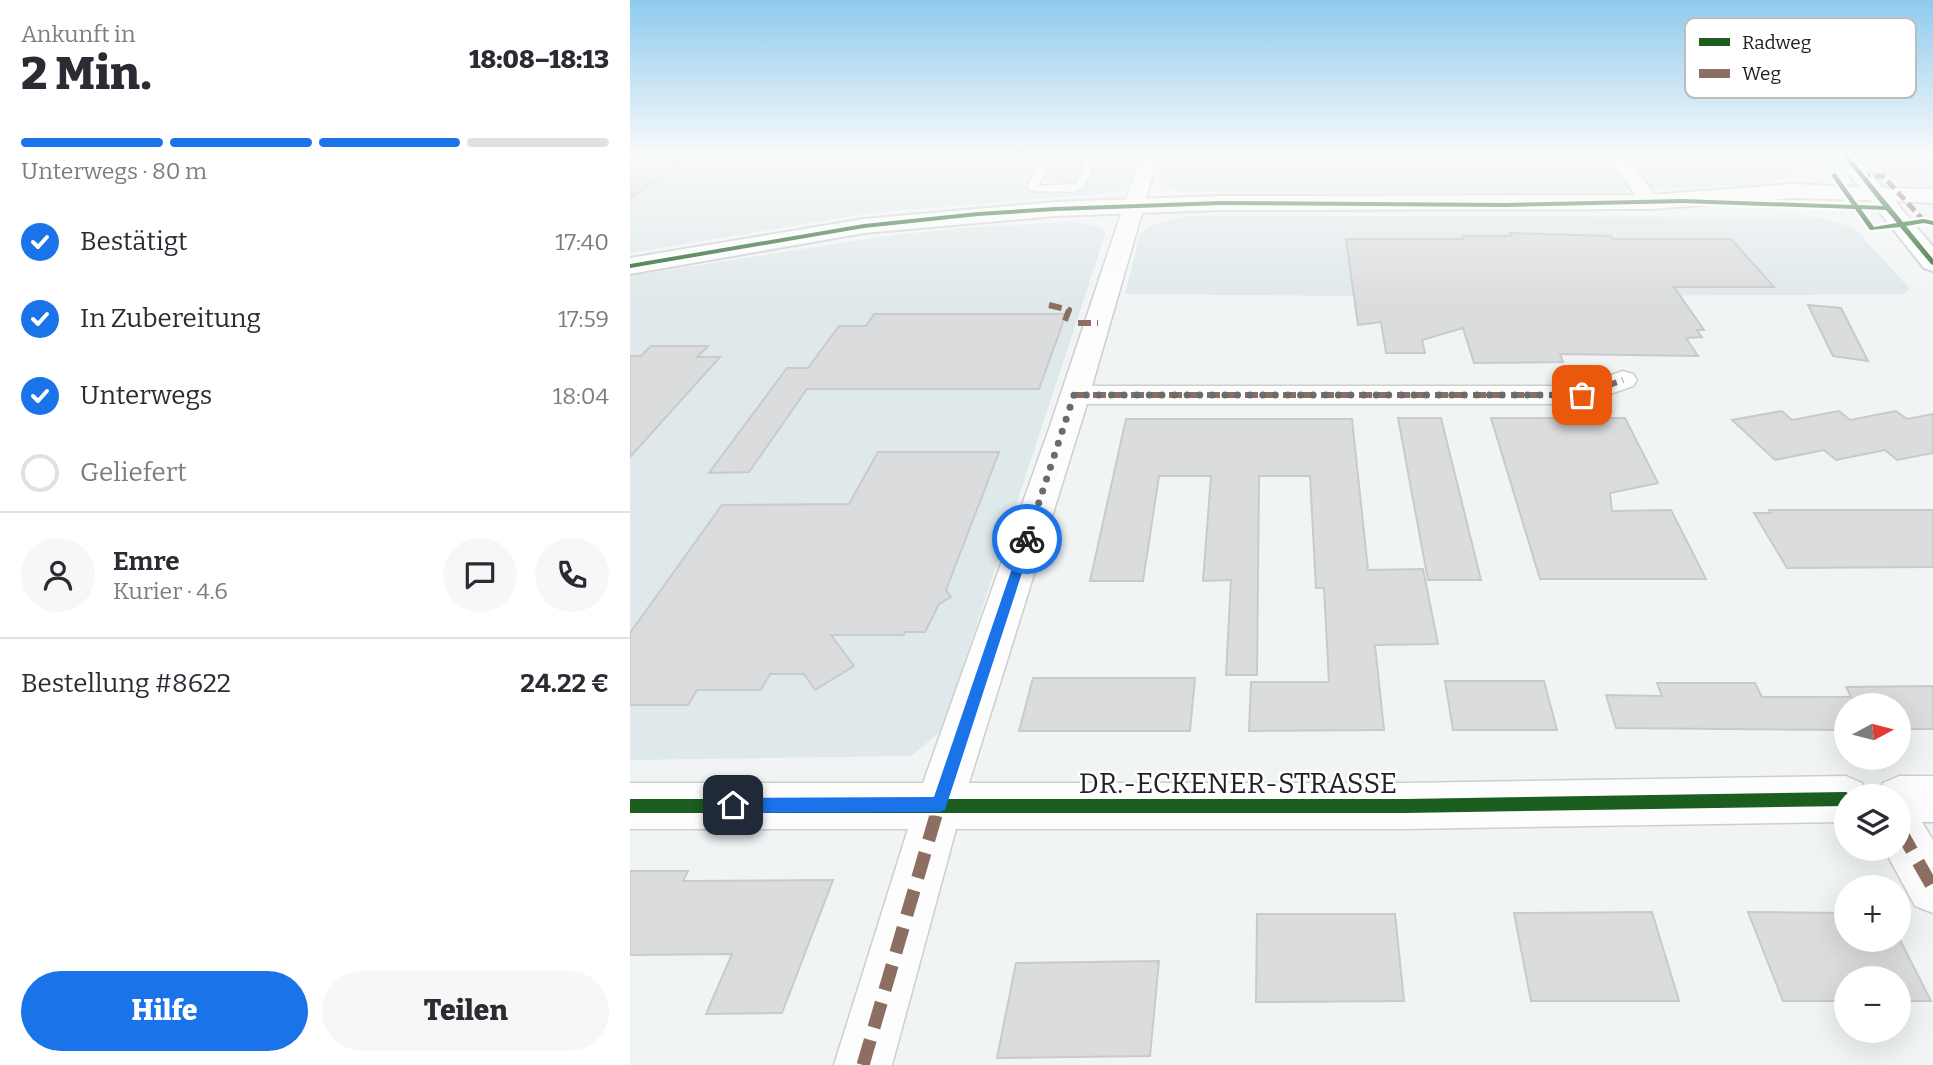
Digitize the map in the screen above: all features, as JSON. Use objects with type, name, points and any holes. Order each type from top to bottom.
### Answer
[{"type":"main road","points":[[630,265],[864,226],[978,214],[1135,205],[1359,204]]},
{"type":"main road","points":[[1887,204],[1923,233],[1933,263]]},
{"type":"main road","points":[[1902,204],[1933,210]]},
{"type":"street","points":[[863,1065],[939,805],[1135,205]]},
{"type":"street","points":[[1074,395],[1582,395],[1623,380]]},
{"type":"street","name":"DR.-ECKENER-STRASSE","points":[[630,806],[1405,806],[1834,799]]},
{"type":"street","points":[[1911,799],[1933,799]]},
{"type":"street","points":[[1911,849],[1933,888]]},
{"type":"shaded area","points":[[630,204],[979,204],[870,213],[630,253]]},
{"type":"shaded area","points":[[1186,216],[1816,217],[1854,228],[1910,289],[1902,294],[1482,297],[1125,294],[1140,234],[1154,224]]},
{"type":"shaded area","points":[[1068,222],[1098,226],[1104,229],[1105,235],[942,730],[911,756],[630,760],[630,276],[878,237],[960,228]]},
{"type":"building","points":[[1510,233],[1611,236],[1613,239],[1731,239],[1774,287],[1674,287],[1704,330],[1697,330],[1702,337],[1686,338],[1698,356],[1560,354],[1563,362],[1474,363],[1463,328],[1422,340],[1425,353],[1386,353],[1381,322],[1358,325],[1346,239],[1463,239],[1462,236],[1512,236]]},
{"type":"building","points":[[1808,305],[1841,308],[1868,361],[1833,356]]},
{"type":"building","points":[[874,314],[1066,314],[1039,389],[807,389],[749,472],[709,473],[787,368],[808,368],[839,326],[866,326]]},
{"type":"building","points":[[651,346],[708,346],[697,357],[720,357],[630,457],[630,356],[641,356]]},
{"type":"building","points":[[1782,411],[1792,420],[1839,411],[1850,420],[1896,411],[1907,419],[1933,414],[1933,453],[1897,460],[1885,450],[1836,460],[1824,450],[1775,460],[1732,420]]},
{"type":"building","points":[[1398,418],[1441,418],[1481,580],[1428,580]]},
{"type":"building","points":[[1491,418],[1625,418],[1658,483],[1610,493],[1612,511],[1671,510],[1706,579],[1540,579]]},
{"type":"building","points":[[1126,419],[1352,419],[1368,570],[1423,569],[1438,644],[1375,645],[1384,730],[1249,731],[1251,682],[1329,682],[1324,588],[1316,588],[1310,476],[1259,476],[1257,675],[1226,675],[1231,580],[1203,581],[1211,476],[1159,476],[1143,581],[1090,581]]},
{"type":"building","points":[[878,452],[999,452],[946,590],[951,597],[939,604],[925,632],[905,632],[904,635],[831,635],[854,666],[815,690],[804,674],[770,674],[761,690],[697,690],[688,705],[630,705],[630,633],[722,505],[849,504]]},
{"type":"building","points":[[1769,510],[1933,510],[1933,567],[1787,568],[1754,513],[1771,513]]},
{"type":"building","points":[[1033,678],[1195,678],[1190,731],[1019,731]]},
{"type":"building","points":[[1445,681],[1544,681],[1557,730],[1453,730]]},
{"type":"building","points":[[1657,683],[1755,683],[1762,697],[1834,697],[1834,730],[1616,728],[1606,695],[1662,696]]},
{"type":"building","points":[[1933,686],[1933,729],[1911,729],[1911,693],[1849,693],[1846,687]]},
{"type":"building","points":[[630,871],[688,871],[683,881],[833,880],[782,1013],[706,1014],[732,954],[630,955]]},
{"type":"building","points":[[1652,912],[1679,1001],[1531,1001],[1514,913]]},
{"type":"building","points":[[1748,912],[1834,913],[1834,952],[1906,952],[1931,1001],[1911,1001],[1911,966],[1834,966],[1834,1001],[1783,1001]]},
{"type":"building","points":[[1257,914],[1395,914],[1404,1001],[1256,1002]]},
{"type":"building","points":[[1159,961],[1150,1056],[997,1058],[1016,963]]},
{"type":"marked path","points":[[1908,204],[1924,221]]},
{"type":"marked path","points":[[1049,305],[1069,310],[1064,323]]},
{"type":"marked path","points":[[1078,323],[1098,323]]},
{"type":"marked path","points":[[1074,395],[1582,395],[1623,380]]},
{"type":"marked path","points":[[863,1065],[939,805]]},
{"type":"marked path","points":[[1911,849],[1933,888]]},
{"type":"cycle path","points":[[630,266],[864,226],[978,214],[1201,204]]},
{"type":"cycle path","points":[[1320,204],[1564,204]]},
{"type":"cycle path","points":[[1762,204],[1889,208]]},
{"type":"cycle path","points":[[1854,204],[1872,229],[1924,221],[1933,223]]},
{"type":"cycle path","points":[[1885,204],[1933,263]]},
{"type":"cycle path","points":[[630,806],[1405,806],[1834,799]]},
{"type":"way so far","points":[[1027,539],[1074,395],[1582,395]]},
{"type":"route","points":[[733,805],[939,805],[1027,539]]}]
